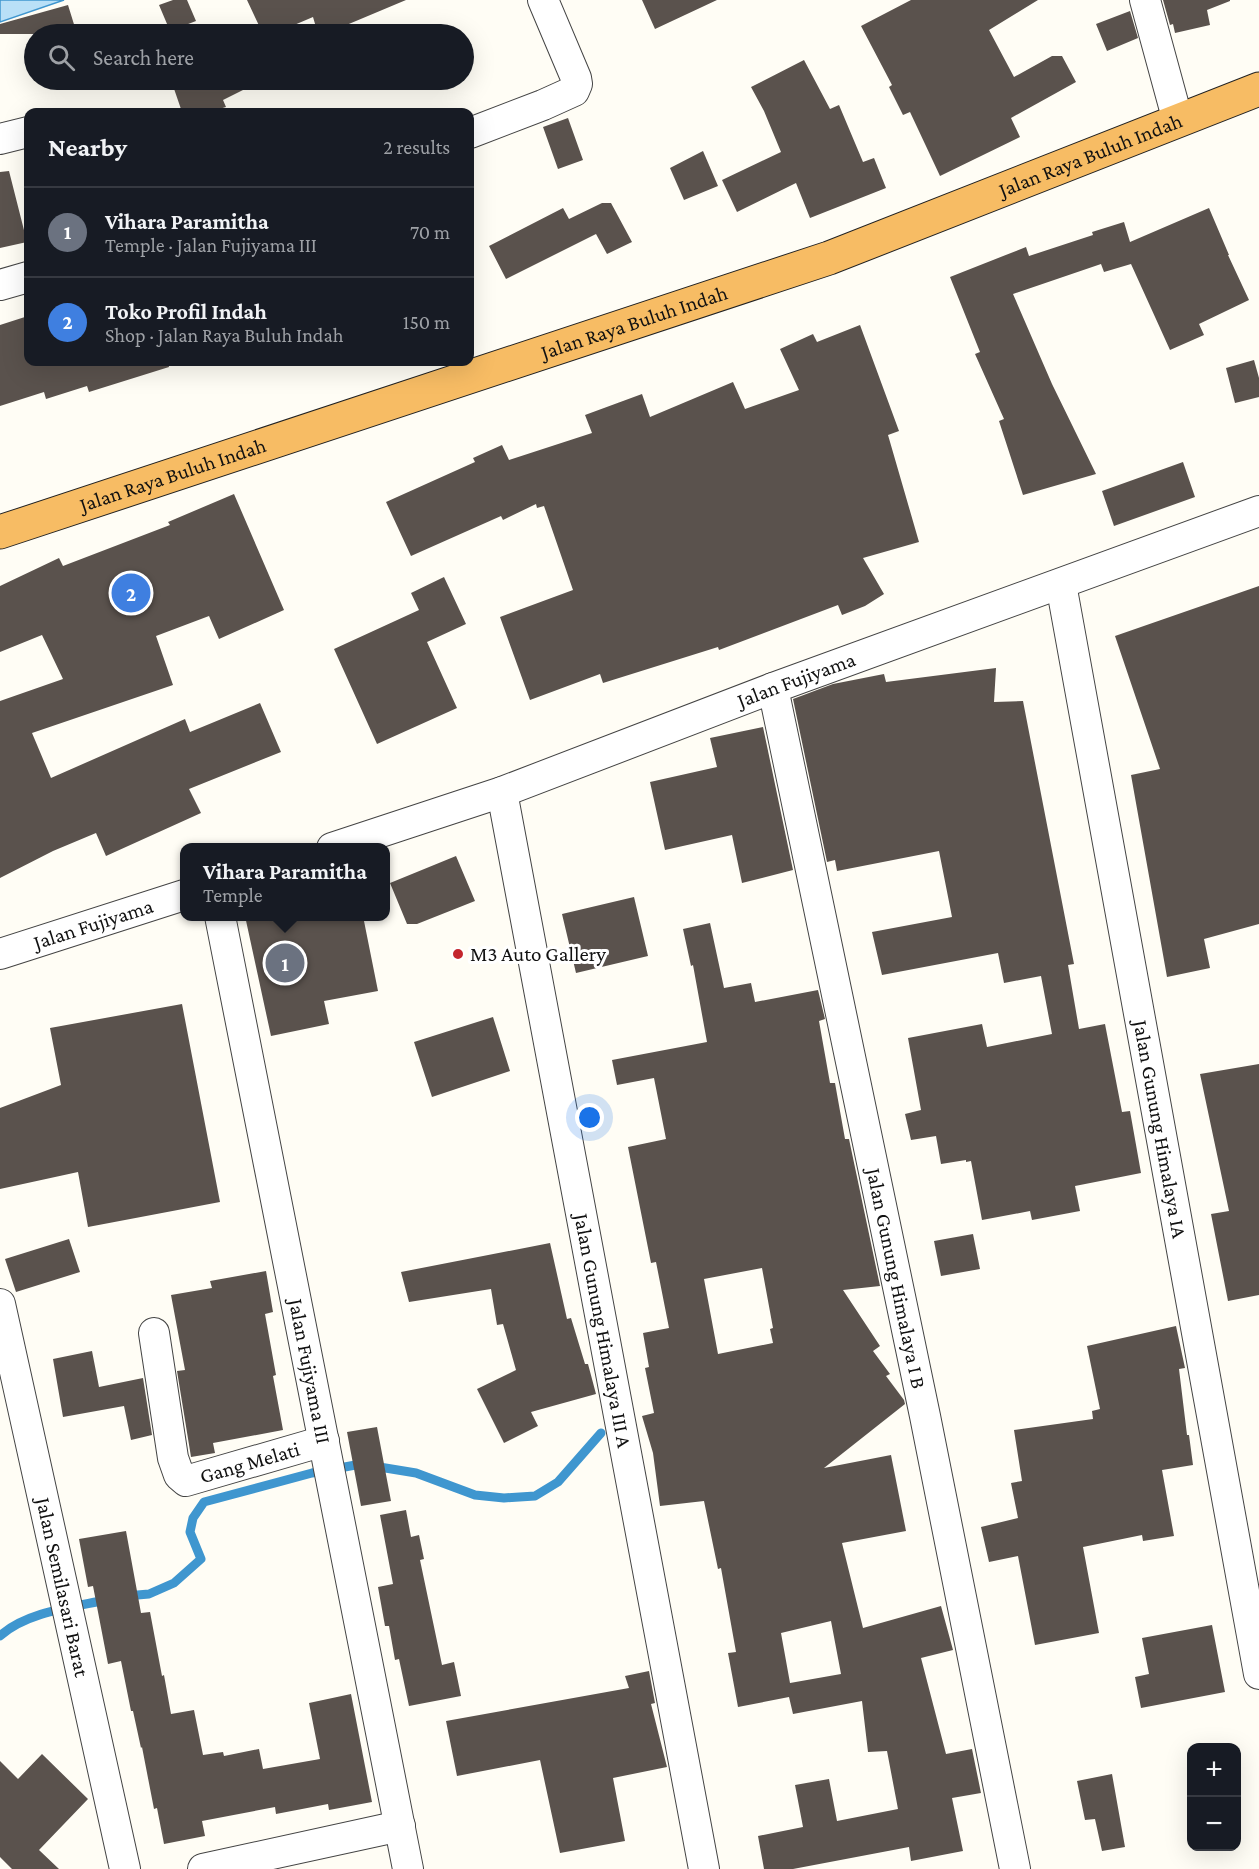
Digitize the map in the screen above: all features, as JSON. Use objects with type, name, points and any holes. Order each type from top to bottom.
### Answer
[{"type":"highway","name":"Jalan Raya Buluh Indah","points":[[0,532],[829,258],[1259,89]]},
{"type":"street","points":[[474,131],[574,91],[577,84],[576,78],[543,0]]},
{"type":"street","points":[[1145,0],[1178,120]]},
{"type":"street","points":[[0,138],[24,133]]},
{"type":"street","points":[[0,285],[24,278]]},
{"type":"street","name":"Jalan Fujiyama","points":[[347,843],[502,792],[773,688],[1259,511]]},
{"type":"street","name":"Jalan Gunung Himalaya IA","points":[[1061,584],[1259,1674]]},
{"type":"street","name":"Jalan Gunung Himalaya I B","points":[[773,688],[925,1416],[1015,1869]]},
{"type":"street","name":"Jalan Gunung Himalaya III A","points":[[502,792],[704,1869]]},
{"type":"street","name":"Jalan Fujiyama","points":[[0,954],[180,896]]},
{"type":"street","name":"Jalan Fujiyama III","points":[[221,921],[408,1869]]},
{"type":"street","name":"Jalan Semilasari Barat","points":[[0,1304],[125,1869]]},
{"type":"street","name":"Gang Melati","points":[[154,1333],[173,1458],[179,1475],[186,1481],[324,1441]]},
{"type":"street","points":[[203,1869],[400,1826]]},
{"type":"water","points":[[0,0],[64,0],[0,22]]},
{"type":"building","points":[[173,0],[187,0],[196,21],[188,24],[167,24],[159,5]]},
{"type":"building","points":[[247,0],[406,0],[349,24],[315,24],[313,17],[297,24],[258,24]]},
{"type":"building","points":[[642,0],[717,0],[655,29]]},
{"type":"building","points":[[911,0],[1038,0],[989,30],[1014,77],[1052,56],[1062,56],[1076,82],[1011,118],[1020,137],[940,176],[910,112],[903,115],[889,87],[892,85],[861,26]]},
{"type":"building","points":[[1163,0],[1230,1],[1207,10],[1210,25],[1175,33],[1173,24],[1170,25]]},
{"type":"building","points":[[68,5],[74,24],[24,24],[24,34],[0,34],[0,24]]},
{"type":"building","points":[[1130,11],[1138,38],[1107,51],[1096,24]]},
{"type":"building","points":[[804,60],[830,109],[839,105],[863,162],[874,158],[886,188],[810,218],[796,183],[737,212],[722,180],[781,152],[751,87]]},
{"type":"building","points":[[174,90],[243,90],[223,100],[226,107],[223,108],[181,108]]},
{"type":"building","points":[[568,118],[583,160],[558,169],[543,127]]},
{"type":"building","points":[[703,151],[718,186],[684,200],[670,168]]},
{"type":"building","points":[[9,171],[24,230],[24,243],[0,248],[0,172]]},
{"type":"building","points":[[602,203],[611,203],[632,242],[607,254],[596,234],[506,279],[489,246],[563,208],[569,219]]},
{"type":"building","points":[[1209,208],[1249,300],[1199,324],[1204,335],[1170,350],[1131,264],[1104,272],[1101,264],[1013,294],[1052,384],[1096,474],[1023,495],[999,421],[1004,419],[975,354],[980,352],[950,277],[1026,247],[1029,256],[1124,222],[1130,242]]},
{"type":"building","points":[[24,317],[24,366],[169,367],[89,392],[87,386],[46,399],[44,392],[0,406],[0,325]]},
{"type":"building","points":[[860,325],[899,431],[888,435],[919,542],[863,558],[884,594],[865,606],[842,615],[838,605],[719,650],[718,647],[603,683],[600,674],[530,700],[500,617],[573,590],[544,506],[537,508],[536,504],[503,520],[501,516],[411,556],[386,502],[475,462],[473,458],[502,445],[509,460],[592,433],[585,415],[642,394],[650,417],[733,382],[745,409],[799,390],[780,349],[813,334],[817,342]]},
{"type":"building","points":[[1254,360],[1259,378],[1259,397],[1235,403],[1226,368]]},
{"type":"building","points":[[1183,462],[1195,497],[1114,526],[1102,491]]},
{"type":"building","points":[[234,494],[284,610],[219,639],[209,616],[156,636],[173,685],[32,733],[51,778],[185,719],[190,732],[260,703],[281,752],[189,789],[201,813],[106,856],[96,833],[53,851],[0,878],[0,701],[63,679],[42,635],[0,652],[0,586],[59,558],[63,566],[170,525],[168,522]]},
{"type":"building","points":[[444,577],[466,624],[427,642],[457,708],[377,744],[334,649],[419,610],[411,593]]},
{"type":"building","points":[[1259,586],[1259,924],[1204,939],[1210,968],[1167,977],[1131,775],[1160,769],[1115,636]]},
{"type":"building","points":[[996,668],[994,702],[1023,701],[1074,964],[1068,965],[1079,1029],[1105,1024],[1122,1112],[1130,1111],[1141,1173],[1075,1186],[1080,1211],[1032,1220],[1030,1211],[982,1220],[971,1161],[941,1164],[936,1136],[911,1140],[905,1114],[921,1110],[908,1038],[982,1024],[987,1047],[1052,1034],[1041,976],[1004,983],[998,953],[882,975],[872,932],[952,917],[939,851],[837,871],[835,860],[827,862],[793,699],[833,684],[884,674],[886,682]]},
{"type":"building","points":[[763,727],[793,870],[742,883],[732,835],[665,850],[650,782],[717,767],[710,738]]},
{"type":"building","points":[[456,856],[475,901],[417,924],[407,924],[390,883]]},
{"type":"building","points":[[634,897],[648,956],[576,973],[562,914]]},
{"type":"building","points":[[246,921],[364,921],[378,991],[324,1001],[329,1024],[271,1036]]},
{"type":"building","points":[[710,923],[724,988],[751,983],[755,1002],[818,990],[825,1019],[819,1021],[830,1083],[835,1083],[845,1139],[849,1139],[880,1286],[843,1290],[880,1346],[873,1351],[890,1374],[886,1376],[905,1404],[824,1468],[891,1455],[906,1531],[842,1543],[863,1628],[941,1606],[953,1650],[921,1658],[946,1754],[972,1749],[981,1793],[952,1798],[963,1851],[911,1861],[909,1847],[793,1869],[764,1869],[758,1836],[803,1827],[795,1785],[829,1779],[837,1821],[898,1809],[887,1751],[868,1752],[862,1701],[793,1714],[789,1697],[738,1707],[728,1653],[736,1652],[721,1568],[718,1569],[704,1501],[660,1506],[653,1453],[642,1416],[654,1413],[645,1368],[649,1367],[643,1333],[669,1328],[656,1262],[651,1263],[628,1147],[666,1139],[654,1078],[617,1085],[612,1060],[707,1042],[693,965],[691,966],[683,929]],"holes":[[[762,1268],[773,1328],[770,1329],[773,1343],[718,1354],[704,1279]],[[831,1621],[841,1674],[790,1683],[781,1633]]]},
{"type":"building","points":[[182,1004],[220,1202],[88,1227],[78,1172],[0,1189],[0,1108],[61,1085],[50,1028]]},
{"type":"building","points":[[493,1017],[510,1071],[432,1097],[414,1042]]},
{"type":"building","points":[[1259,1064],[1259,1295],[1228,1301],[1211,1214],[1229,1211],[1200,1074]]},
{"type":"building","points":[[973,1234],[980,1269],[941,1276],[934,1241]]},
{"type":"building","points":[[69,1239],[80,1272],[16,1292],[5,1259]]},
{"type":"building","points":[[550,1243],[567,1319],[571,1318],[596,1394],[531,1412],[538,1426],[504,1443],[477,1389],[516,1370],[503,1324],[497,1325],[491,1289],[409,1302],[401,1272]]},
{"type":"building","points":[[266,1271],[273,1312],[265,1314],[283,1430],[213,1443],[215,1453],[191,1457],[177,1371],[185,1370],[171,1295],[212,1288],[210,1281]]},
{"type":"building","points":[[1176,1326],[1185,1368],[1179,1369],[1193,1465],[1162,1470],[1174,1536],[1143,1541],[1142,1535],[1083,1547],[1099,1633],[1035,1645],[1018,1556],[989,1562],[981,1527],[1018,1518],[1011,1483],[1022,1481],[1014,1430],[1093,1419],[1092,1411],[1100,1409],[1087,1346]]},
{"type":"building","points":[[92,1351],[99,1387],[143,1378],[152,1435],[131,1440],[124,1406],[63,1417],[53,1359]]},
{"type":"building","points":[[377,1427],[391,1501],[361,1506],[347,1432]]},
{"type":"building","points":[[406,1510],[411,1537],[419,1535],[424,1559],[420,1560],[442,1665],[454,1662],[461,1696],[409,1706],[399,1659],[395,1660],[389,1626],[385,1626],[378,1587],[393,1584],[380,1515]]},
{"type":"building","points":[[126,1531],[141,1613],[150,1612],[171,1714],[194,1710],[203,1755],[223,1752],[224,1756],[259,1749],[263,1769],[320,1759],[309,1703],[351,1694],[372,1802],[329,1810],[328,1804],[276,1814],[275,1807],[202,1821],[205,1836],[164,1844],[121,1661],[108,1664],[93,1586],[88,1587],[79,1539]]},
{"type":"building","points":[[1212,1625],[1225,1692],[1141,1708],[1135,1677],[1149,1674],[1142,1638]]},
{"type":"building","points":[[649,1671],[655,1703],[651,1704],[667,1767],[613,1778],[625,1841],[560,1853],[540,1760],[457,1776],[446,1721],[629,1688],[625,1676]]},
{"type":"building","points":[[42,1754],[88,1799],[39,1850],[59,1869],[12,1869],[0,1857],[0,1761],[18,1779]]},
{"type":"building","points":[[1112,1774],[1125,1847],[1102,1851],[1095,1819],[1085,1820],[1077,1781]]},
{"type":"waterway","points":[[126,1596],[149,1594],[174,1583],[201,1559],[190,1532],[193,1518],[204,1502],[312,1473],[361,1464],[416,1473],[475,1495],[504,1498],[535,1496],[558,1482],[601,1433]]},
{"type":"waterway","points":[[0,1636],[23,1621],[36,1616],[106,1600]]},
{"type":"place","name":"Toko Profil Indah","points":[[131,593]]},
{"type":"place","name":"M3 Auto Gallery","points":[[458,954]]},
{"type":"place","name":"Vihara Paramitha","points":[[285,963]]}]
